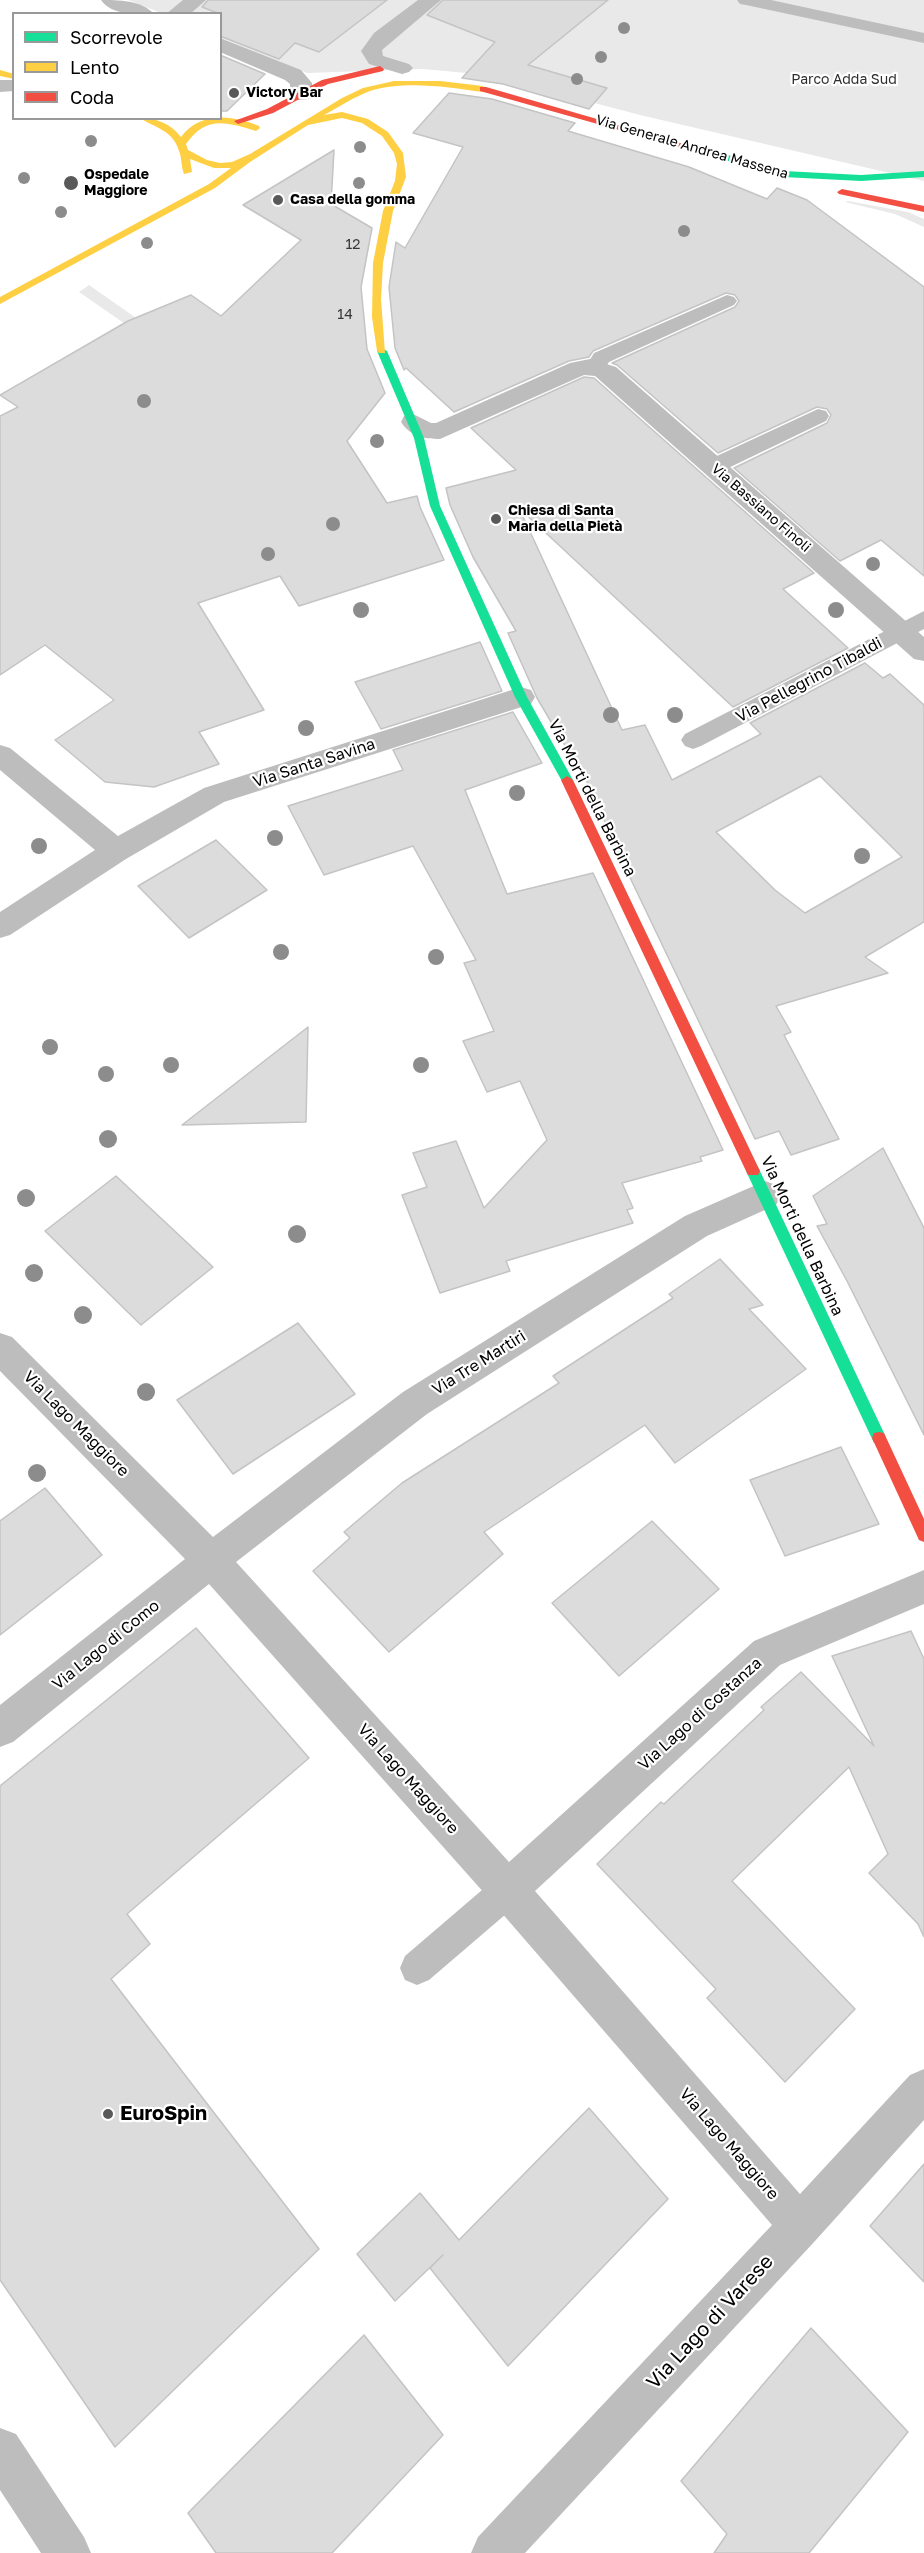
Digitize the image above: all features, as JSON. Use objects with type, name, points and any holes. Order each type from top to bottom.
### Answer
[{"type":"street","points":[[111,0],[139,12]]},
{"type":"street","points":[[179,12],[196,0]]},
{"type":"street","points":[[410,67],[376,60],[371,52],[372,48],[380,39],[431,0]]},
{"type":"street","points":[[222,45],[293,75],[301,83],[301,94]]},
{"type":"street","points":[[157,215],[183,182],[187,172],[183,147],[190,130],[199,124],[228,119],[264,117],[321,83],[346,75],[410,67]]},
{"type":"street","name":"Via Generale Andrea Massena","points":[[465,73],[534,102]]},
{"type":"street","name":"Via Generale Andrea Massena","points":[[0,301],[212,186],[253,156],[352,96],[366,90],[387,86],[439,84],[465,86],[534,102],[783,174],[861,178],[924,174]]},
{"type":"street","name":"Via Morti della Barbina","points":[[306,123],[339,115],[364,119],[386,132],[399,154],[401,176],[388,212],[374,297],[381,349],[419,438],[435,506],[521,697],[558,761],[924,1534]]},
{"type":"street","points":[[149,120],[171,128],[183,147],[199,162],[223,166],[253,156],[262,146],[263,137],[258,130],[228,119]]},
{"type":"street","points":[[783,174],[832,190],[924,209]]},
{"type":"street","points":[[413,422],[426,431],[440,431],[579,368],[595,368]]},
{"type":"street","name":"Via Bassiano Finoli","points":[[595,368],[607,372],[924,652]]},
{"type":"street","name":"Via Santa Savina","points":[[0,927],[116,851],[214,795],[521,697]]},
{"type":"street","points":[[0,755],[116,851]]},
{"type":"street","name":"Via Tre Martiri","points":[[211,1560],[415,1404],[696,1226],[765,1195]]},
{"type":"street","name":"Via Lago Maggiore","points":[[0,1348],[211,1560],[508,1890],[800,2226]]},
{"type":"street","name":"Via Lago di Como","points":[[0,1729],[211,1560]]},
{"type":"street","name":"Via Lago di Costanza","points":[[508,1890],[767,1653],[924,1587]]},
{"type":"street","name":"Via Lago di Varese","points":[[494,2553],[924,2090]]},
{"type":"street","points":[[0,2450],[68,2553]]},
{"type":"lane","points":[[746,0],[924,38]]},
{"type":"lane","points":[[595,368],[601,358],[727,302]]},
{"type":"lane","points":[[714,466],[818,416]]},
{"type":"lane","name":"Via Pellegrino Tibaldi","points":[[693,740],[924,619]]},
{"type":"lane","points":[[417,1968],[508,1890]]},
{"type":"green space","name":"Parco Adda Sud","points":[[128,0],[924,0],[924,181],[640,115],[488,75],[423,69],[307,73],[222,38],[222,12],[158,12]]},
{"type":"green space","points":[[845,202],[908,212],[924,219],[924,227],[895,214]]},
{"type":"green space","points":[[89,285],[189,355],[209,382],[79,292]]},
{"type":"building","points":[[208,0],[387,0],[319,52],[295,43],[279,59],[222,37],[222,12],[202,7]]},
{"type":"building","points":[[443,0],[608,0],[528,65],[607,88],[589,109],[503,84],[462,78],[495,42],[427,15]]},
{"type":"building","points":[[222,56],[265,74],[227,111],[222,111]]},
{"type":"building","points":[[449,93],[492,99],[575,123],[568,131],[689,167],[767,199],[777,188],[807,200],[924,287],[924,576],[881,540],[840,561],[734,468],[827,423],[831,415],[827,409],[817,407],[718,453],[612,363],[735,307],[739,301],[735,295],[726,293],[593,351],[589,357],[569,361],[454,412],[406,368],[404,370],[395,348],[389,287],[396,242],[405,248],[463,147],[413,133]]},
{"type":"building","points":[[334,150],[331,204],[372,228],[361,287],[367,349],[385,393],[347,441],[387,503],[417,496],[444,560],[299,606],[280,576],[198,603],[264,710],[199,732],[219,764],[154,787],[105,782],[55,740],[114,700],[45,645],[0,675],[0,416],[18,407],[0,395],[128,321],[191,295],[221,316],[301,240],[243,205]]},
{"type":"building","points":[[584,377],[594,378],[814,573],[783,589],[848,648],[733,707],[519,508],[622,730],[645,725],[672,780],[761,734],[750,723],[865,663],[883,678],[890,674],[924,705],[924,922],[865,957],[888,973],[776,1006],[791,1032],[784,1035],[839,1139],[791,1155],[779,1131],[755,1139],[624,865],[574,753],[570,754],[537,698],[508,633],[516,631],[473,557],[450,505],[446,488],[516,470],[471,428]],"holes":[[[820,776],[902,857],[805,913],[775,890],[716,832]]]},
{"type":"building","points":[[480,642],[502,691],[381,729],[355,682]]},
{"type":"building","points":[[513,712],[542,763],[465,790],[507,894],[593,873],[723,1150],[700,1157],[702,1161],[622,1183],[633,1208],[627,1210],[633,1223],[506,1261],[510,1271],[440,1293],[402,1195],[427,1187],[413,1153],[456,1141],[484,1208],[547,1140],[520,1081],[487,1092],[463,1041],[494,1031],[464,963],[476,960],[413,846],[324,875],[288,806],[403,770],[393,750]]},
{"type":"building","points":[[216,840],[267,890],[189,938],[138,886]]},
{"type":"building","points":[[308,1027],[306,1122],[182,1125]]},
{"type":"building","points":[[883,1148],[924,1228],[924,1435],[817,1226],[827,1224],[813,1196]]},
{"type":"building","points":[[116,1176],[213,1267],[141,1325],[45,1231]]},
{"type":"building","points":[[720,1259],[763,1305],[749,1309],[806,1369],[675,1463],[645,1425],[484,1532],[503,1554],[389,1652],[313,1571],[350,1538],[344,1532],[402,1483],[559,1383],[553,1376],[673,1298],[669,1294]]},
{"type":"building","points":[[298,1323],[355,1394],[233,1474],[177,1400]]},
{"type":"building","points":[[841,1447],[879,1524],[785,1556],[750,1480]]},
{"type":"building","points":[[45,1488],[102,1555],[0,1635],[0,1521]]},
{"type":"building","points":[[652,1521],[719,1589],[619,1676],[552,1603]]},
{"type":"building","name":"EuroSpin","points":[[196,1628],[309,1758],[127,1914],[150,1944],[111,1979],[319,2249],[115,2447],[0,2280],[0,1786]]},
{"type":"building","points":[[911,1631],[924,1659],[924,1937],[918,1924],[869,1873],[888,1854],[849,1767],[732,1881],[855,2009],[785,2082],[707,1998],[716,1989],[597,1864],[661,1802],[664,1804],[764,1710],[761,1707],[801,1672],[874,1746],[832,1656]]},
{"type":"building","points":[[589,2108],[668,2199],[508,2366],[430,2268],[443,2255],[395,2301],[357,2254],[420,2193],[459,2240]]},
{"type":"building","points":[[924,2164],[924,2282],[870,2226]]},
{"type":"building","points":[[811,2328],[908,2432],[809,2553],[714,2553],[727,2534],[681,2481]]},
{"type":"building","points":[[364,2335],[443,2435],[332,2553],[216,2553],[188,2513]]},
{"type":"traffic: fast","points":[[711,153],[783,174],[861,178],[924,174]]},
{"type":"traffic: fast","points":[[382,351],[419,438],[435,506],[521,697],[567,780]]},
{"type":"traffic: fast","points":[[753,1171],[879,1438]]},
{"type":"traffic: slow","points":[[0,73],[12,76]]},
{"type":"traffic: slow","points":[[184,151],[209,164],[226,166],[240,163],[260,153],[333,106],[356,94],[379,86],[424,83],[483,89]]},
{"type":"traffic: slow","points":[[306,123],[338,115],[354,117],[376,126],[393,142],[398,153],[401,177],[384,227],[376,281],[377,317],[382,351]]},
{"type":"traffic: slow","points":[[149,120],[164,126],[176,136],[184,151],[187,172]]},
{"type":"traffic: slow","points":[[182,143],[196,127],[215,120],[236,121],[256,128]]},
{"type":"traffic: slow","points":[[0,301],[212,186],[246,161]]},
{"type":"traffic: jam","points":[[238,121],[261,116],[325,82],[380,69]]},
{"type":"traffic: jam","points":[[483,89],[711,153]]},
{"type":"traffic: jam","points":[[842,192],[924,209]]},
{"type":"traffic: jam","points":[[567,780],[753,1171]]},
{"type":"traffic: jam","points":[[879,1438],[924,1535]]},
{"type":"place","name":"Victory Bar","points":[[234,93]]},
{"type":"place","name":"Ospedale Maggiore","points":[[71,183]]},
{"type":"place","name":"Casa della gomma","points":[[278,200]]},
{"type":"place","name":"Chiesa di Santa Maria della Pietà","points":[[496,519]]},
{"type":"place","name":"EuroSpin","points":[[108,2114]]}]
